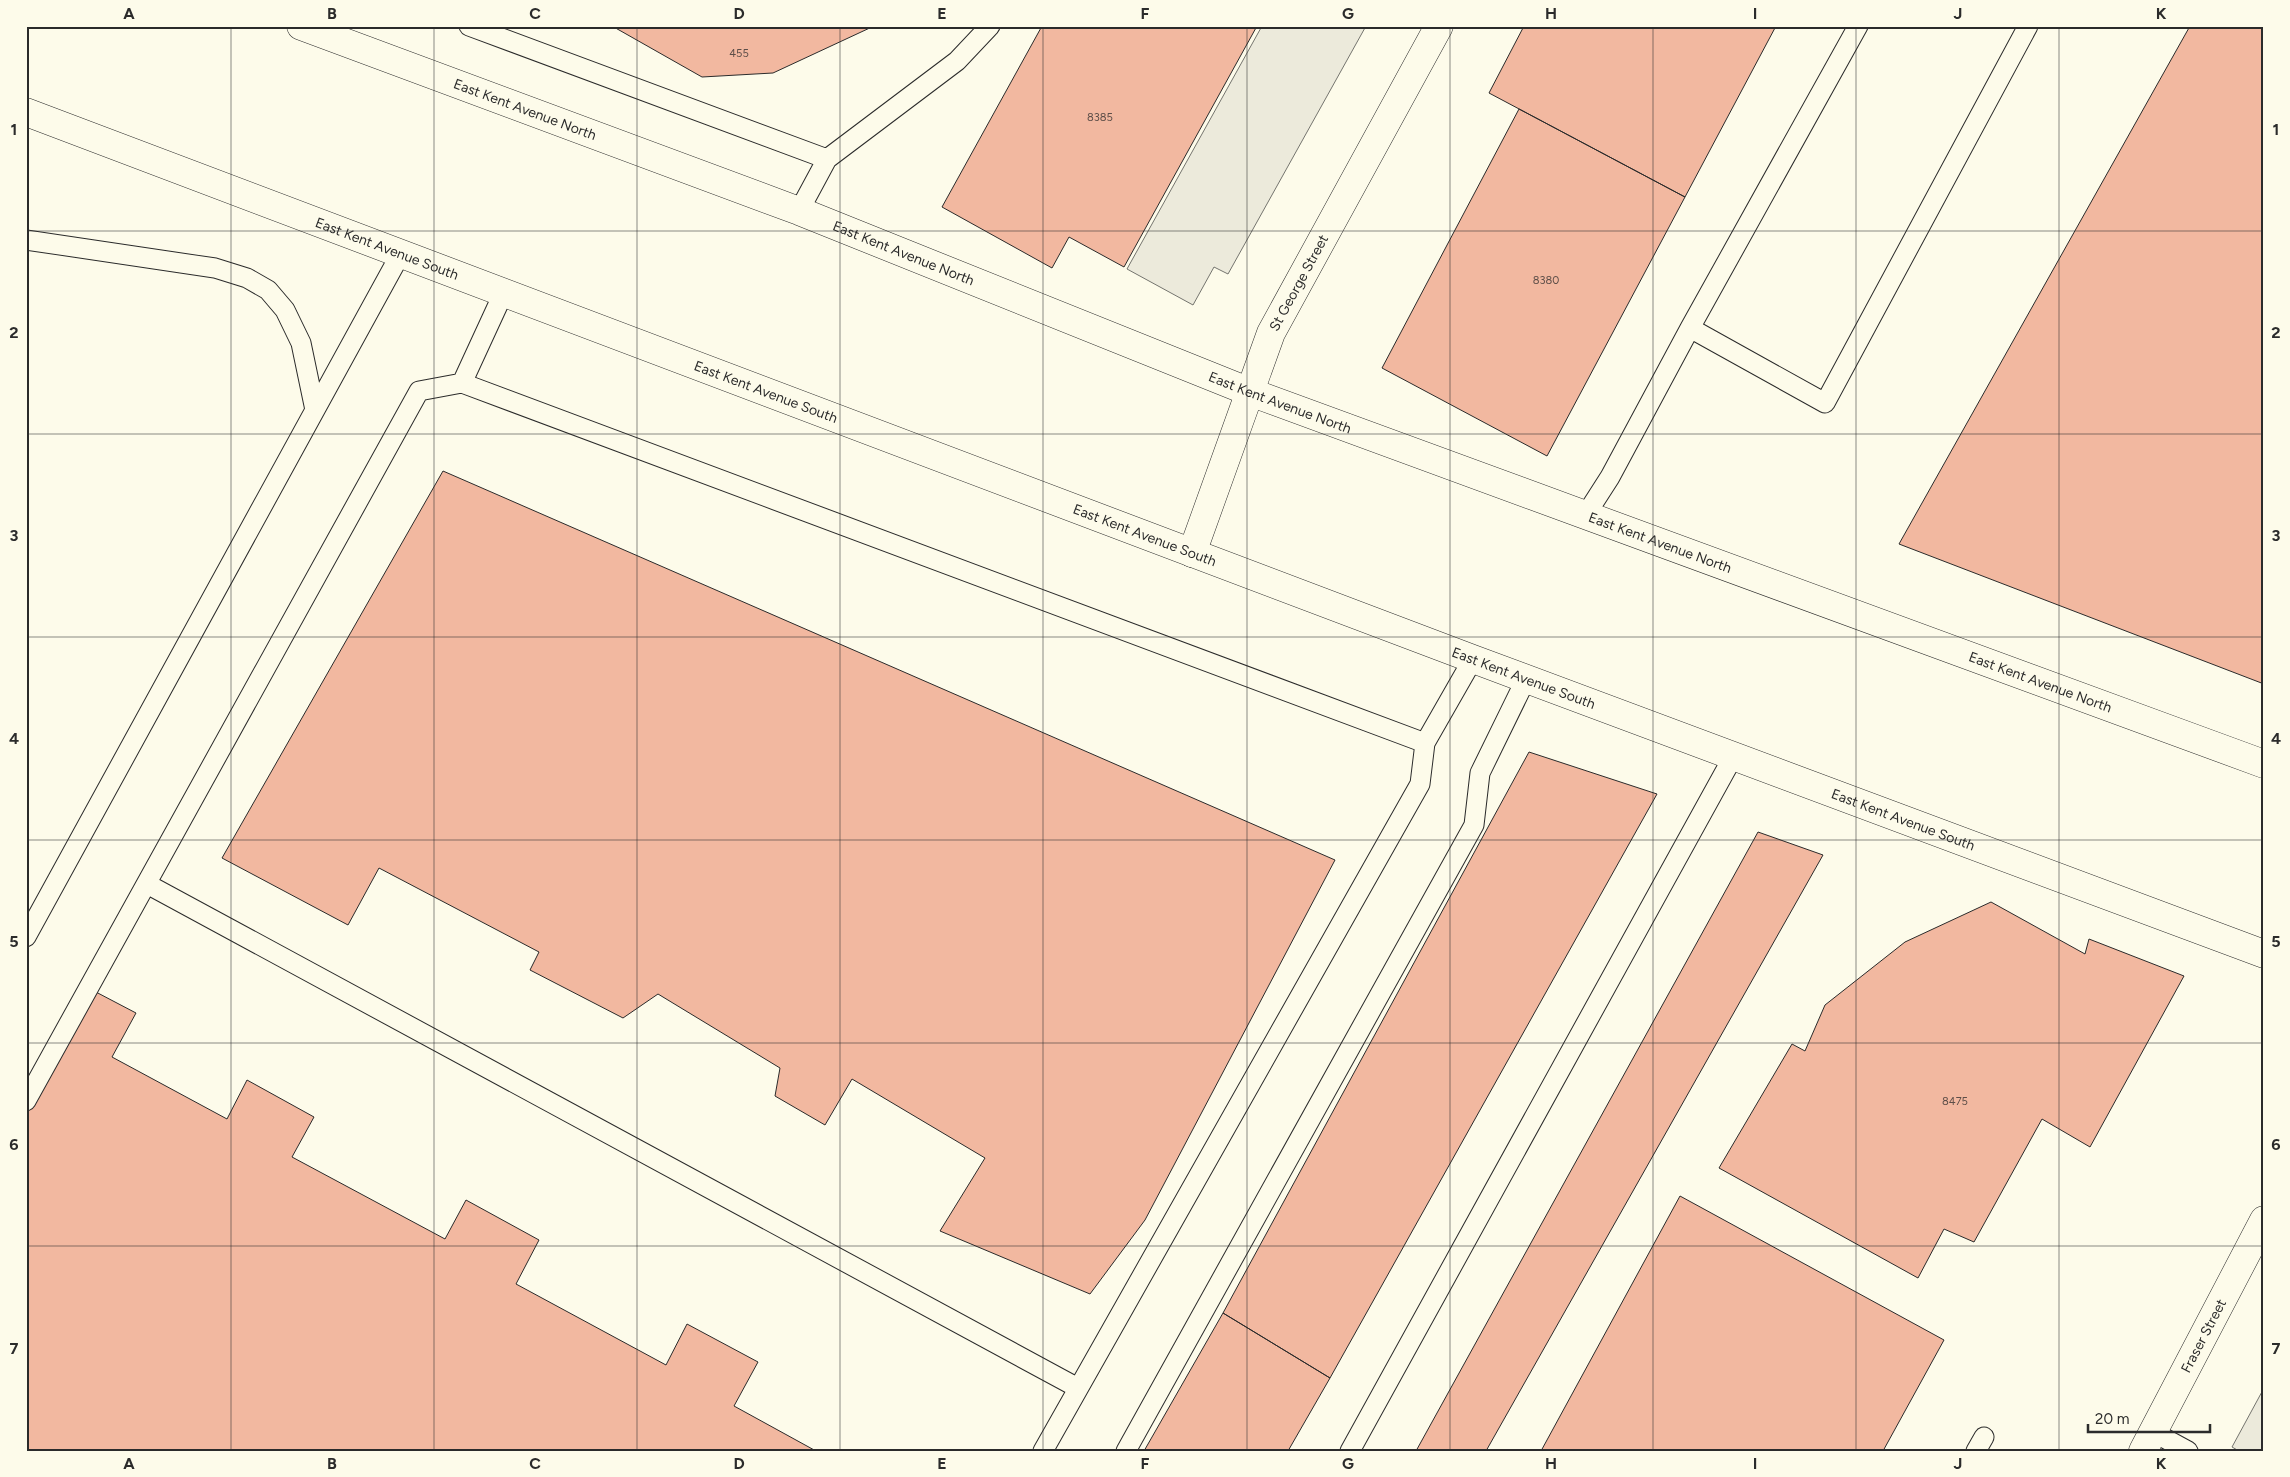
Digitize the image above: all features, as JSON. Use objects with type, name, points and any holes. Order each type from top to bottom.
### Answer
[{"type":"street","name":"East Kent Avenue North","points":[[301,26],[334,32],[799,212],[1250,392],[2264,764]]},
{"type":"street","name":"St George Street","points":[[1192,553],[1271,333],[1439,26]]},
{"type":"street","name":"East Kent Avenue South","points":[[26,112],[503,294],[1733,757],[2264,954]]},
{"type":"street","name":"Fraser Street","points":[[2148,1441],[2264,1220]]},
{"type":"lane","points":[[469,26],[827,159]]},
{"type":"lane","points":[[799,212],[827,159],[957,61],[990,26]]},
{"type":"lane","points":[[1585,516],[1610,477],[1690,328],[1858,26]]},
{"type":"lane","points":[[1690,328],[1826,403],[2028,26]]},
{"type":"lane","points":[[26,240],[215,268],[247,278],[268,290],[285,310],[301,343],[315,410]]},
{"type":"lane","points":[[26,937],[400,255]]},
{"type":"lane","points":[[462,384],[503,294]]},
{"type":"lane","points":[[26,1101],[419,391],[462,384],[1425,743]]},
{"type":"lane","points":[[1043,1451],[1420,784],[1425,743],[1473,659]]},
{"type":"lane","points":[[1126,1451],[1474,824],[1480,773],[1526,679]]},
{"type":"lane","points":[[1350,1451],[1733,757]]},
{"type":"lane","points":[[147,884],[1078,1388]]},
{"type":"lane","points":[[2148,1441],[2188,1451]]},
{"type":"shaded area","points":[[1262,26],[1366,26],[1228,274],[1214,267],[1193,305],[1127,269]]},
{"type":"shaded area","points":[[2264,1388],[2264,1451],[2239,1451],[2232,1447]]},
{"type":"building","points":[[612,26],[874,26],[773,73],[702,77]]},
{"type":"building","points":[[1042,26],[1257,26],[1124,267],[1069,237],[1052,268],[942,207]]},
{"type":"building","points":[[1524,26],[1776,26],[1685,197],[1489,93]]},
{"type":"building","points":[[2190,26],[2264,26],[2264,684],[1899,544]]},
{"type":"building","points":[[1519,109],[1685,197],[1547,456],[1382,368]]},
{"type":"building","points":[[443,471],[1335,860],[1145,1220],[1090,1294],[940,1231],[985,1158],[852,1079],[825,1125],[775,1096],[780,1068],[658,994],[623,1018],[530,970],[539,952],[379,868],[348,925],[222,858]]},
{"type":"building","points":[[1529,752],[1657,794],[1330,1378],[1223,1313]]},
{"type":"building","points":[[1758,832],[1823,855],[1486,1451],[1416,1451]]},
{"type":"building","points":[[1991,902],[2085,954],[2089,939],[2184,976],[2090,1147],[2042,1119],[1974,1242],[1944,1229],[1918,1278],[1719,1168],[1792,1044],[1805,1051],[1825,1005],[1905,942]]},
{"type":"building","points":[[94,991],[136,1013],[112,1057],[227,1119],[247,1080],[314,1117],[292,1157],[445,1239],[466,1200],[539,1240],[516,1284],[666,1365],[687,1324],[758,1362],[734,1406],[816,1451],[26,1451],[26,1114]]},
{"type":"building","points":[[1680,1196],[1944,1340],[1883,1451],[1541,1451]]},
{"type":"building","points":[[1223,1313],[1330,1378],[1288,1451],[1144,1451]]}]
